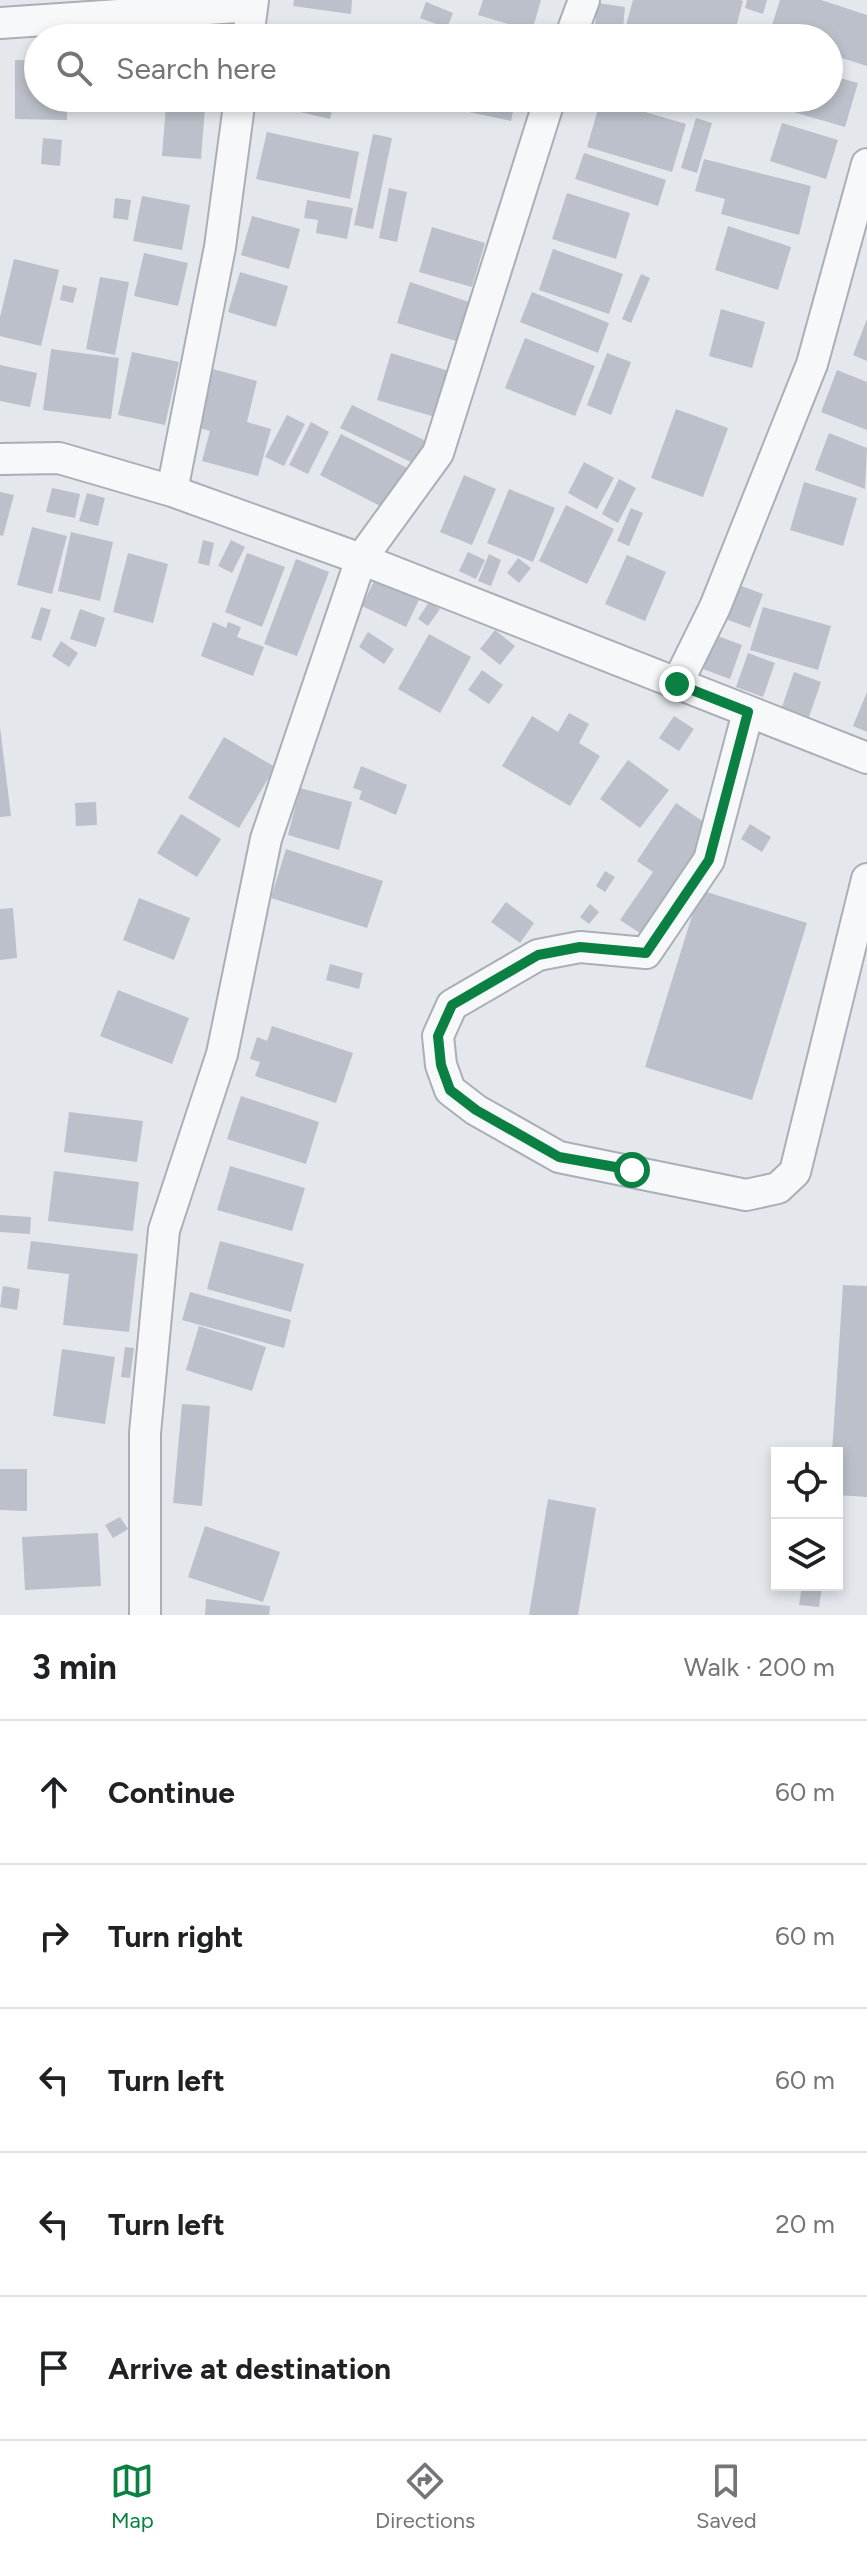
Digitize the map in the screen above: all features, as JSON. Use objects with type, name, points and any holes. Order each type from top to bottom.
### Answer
[{"type":"street","points":[[575,24],[584,0]]},
{"type":"street","points":[[0,23],[253,3],[250,24]]},
{"type":"street","points":[[172,491],[220,247],[238,112]]},
{"type":"street","points":[[145,1615],[145,1433],[164,1230],[222,1054],[266,839],[361,559],[438,453],[546,112]]},
{"type":"street","points":[[677,684],[715,607],[812,364],[867,164]]},
{"type":"street","points":[[0,459],[59,458],[172,491],[361,559],[867,758]]},
{"type":"street","points":[[748,712],[709,860],[646,953],[580,947],[538,955],[452,1005],[438,1036],[441,1065],[450,1090],[476,1110],[559,1157],[746,1195],[778,1188],[795,1172],[867,879]]},
{"type":"building","points":[[294,0],[352,0],[351,14],[293,6]]},
{"type":"building","points":[[483,0],[541,0],[534,24],[508,24],[478,15]]},
{"type":"building","points":[[633,0],[743,1],[737,24],[626,24]]},
{"type":"building","points":[[747,0],[767,0],[763,14],[745,8]]},
{"type":"building","points":[[780,0],[821,0],[867,15],[867,66],[843,58],[843,24],[772,24]]},
{"type":"building","points":[[426,2],[453,13],[449,24],[436,24],[420,18]]},
{"type":"building","points":[[598,3],[625,7],[623,24],[595,24]]},
{"type":"building","points":[[15,60],[24,60],[24,112],[67,112],[67,120],[15,119]]},
{"type":"building","points":[[843,79],[858,83],[845,127],[793,112],[843,112]]},
{"type":"building","points":[[165,112],[205,112],[201,159],[162,156]]},
{"type":"building","points":[[300,112],[332,112],[330,119]]},
{"type":"building","points":[[469,112],[513,112],[511,121]]},
{"type":"building","points":[[597,112],[645,112],[686,124],[672,172],[587,147]]},
{"type":"building","points":[[696,118],[712,123],[697,173],[681,168]]},
{"type":"building","points":[[782,123],[838,140],[826,179],[770,161]]},
{"type":"building","points":[[267,132],[359,152],[350,199],[256,179]]},
{"type":"building","points":[[373,134],[392,138],[373,229],[354,225]]},
{"type":"building","points":[[43,138],[62,140],[60,166],[41,164]]},
{"type":"building","points":[[584,153],[666,180],[658,206],[575,179]]},
{"type":"building","points":[[704,159],[811,186],[799,235],[721,214],[725,199],[695,191]]},
{"type":"building","points":[[389,188],[407,192],[397,242],[379,238]]},
{"type":"building","points":[[567,193],[630,213],[616,259],[552,239]]},
{"type":"building","points":[[142,196],[190,205],[182,250],[133,241]]},
{"type":"building","points":[[115,198],[131,200],[128,220],[113,218]]},
{"type":"building","points":[[307,200],[353,208],[347,239],[316,233],[318,220],[304,218]]},
{"type":"building","points":[[252,216],[300,229],[289,269],[241,255]]},
{"type":"building","points":[[728,226],[791,247],[778,290],[715,270]]},
{"type":"building","points":[[432,227],[485,243],[472,287],[419,272]]},
{"type":"building","points":[[553,249],[623,274],[609,314],[539,290]]},
{"type":"building","points":[[144,253],[188,263],[178,306],[134,296]]},
{"type":"building","points":[[14,259],[59,270],[41,346],[0,336],[0,317]]},
{"type":"building","points":[[240,272],[288,286],[276,327],[228,312]]},
{"type":"building","points":[[641,274],[650,278],[631,323],[622,319]]},
{"type":"building","points":[[100,277],[129,282],[115,355],[86,349]]},
{"type":"building","points":[[410,282],[469,302],[456,341],[397,323]]},
{"type":"building","points":[[63,285],[77,288],[73,303],[60,300]]},
{"type":"building","points":[[532,292],[609,323],[598,353],[520,322]]},
{"type":"building","points":[[721,309],[765,322],[752,368],[709,356]]},
{"type":"building","points":[[867,319],[867,361],[853,355]]},
{"type":"building","points":[[525,338],[595,366],[575,416],[505,388]]},
{"type":"building","points":[[51,349],[119,358],[111,419],[43,410]]},
{"type":"building","points":[[132,352],[179,362],[165,425],[118,415]]},
{"type":"building","points":[[391,353],[449,371],[435,417],[377,400]]},
{"type":"building","points":[[607,353],[631,362],[611,415],[587,405]]},
{"type":"building","points":[[0,365],[37,373],[30,407],[0,401]]},
{"type":"building","points":[[213,369],[257,381],[247,422],[271,429],[258,476],[202,461],[210,431],[197,427]]},
{"type":"building","points":[[837,370],[867,382],[867,430],[821,412]]},
{"type":"building","points":[[352,405],[426,441],[415,464],[340,428]]},
{"type":"building","points":[[676,409],[728,428],[703,497],[651,478]]},
{"type":"building","points":[[287,415],[305,424],[284,466],[265,457]]},
{"type":"building","points":[[311,422],[329,432],[308,474],[289,465]]},
{"type":"building","points":[[829,433],[867,448],[865,489],[815,470]]},
{"type":"building","points":[[341,434],[407,468],[386,509],[320,475]]},
{"type":"building","points":[[584,462],[614,478],[597,509],[568,493]]},
{"type":"building","points":[[464,475],[496,489],[472,545],[440,532]]},
{"type":"building","points":[[619,479],[636,488],[618,523],[602,514]]},
{"type":"building","points":[[804,482],[857,498],[843,546],[790,530]]},
{"type":"building","points":[[52,488],[80,494],[75,518],[46,512]]},
{"type":"building","points":[[509,489],[555,508],[533,562],[487,543]]},
{"type":"building","points":[[0,492],[14,495],[3,536],[0,535]]},
{"type":"building","points":[[87,493],[105,498],[98,526],[79,521]]},
{"type":"building","points":[[566,505],[614,529],[587,584],[539,561]]},
{"type":"building","points":[[631,508],[643,513],[629,546],[617,541]]},
{"type":"building","points":[[32,527],[67,536],[52,594],[17,585]]},
{"type":"building","points":[[71,532],[113,542],[100,601],[58,591]]},
{"type":"building","points":[[203,540],[214,543],[209,566],[198,563]]},
{"type":"building","points":[[231,540],[245,547],[232,573],[218,566]]},
{"type":"building","points":[[468,552],[485,560],[476,579],[459,571]]},
{"type":"building","points":[[128,553],[168,564],[153,623],[113,612]]},
{"type":"building","points":[[247,553],[285,567],[262,627],[225,612]]},
{"type":"building","points":[[489,554],[501,560],[491,586],[478,581]]},
{"type":"building","points":[[627,555],[666,572],[645,621],[605,604]]},
{"type":"building","points":[[518,558],[531,568],[519,583],[507,573]]},
{"type":"building","points":[[296,559],[329,572],[297,656],[264,644]]},
{"type":"building","points":[[375,579],[419,600],[406,627],[362,606]]},
{"type":"building","points":[[736,584],[763,594],[750,628],[723,618]]},
{"type":"building","points":[[429,602],[440,609],[428,626],[418,619]]},
{"type":"building","points":[[41,607],[51,610],[41,641],[31,638]]},
{"type":"building","points":[[763,607],[831,626],[818,670],[750,650]]},
{"type":"building","points":[[80,609],[105,618],[96,647],[70,639]]},
{"type":"building","points":[[213,622],[226,628],[228,622],[241,627],[237,637],[264,647],[253,676],[201,656]]},
{"type":"building","points":[[495,630],[515,646],[500,665],[480,649]]},
{"type":"building","points":[[368,632],[394,649],[384,664],[359,647]]},
{"type":"building","points":[[429,634],[471,657],[440,713],[398,689]]},
{"type":"building","points":[[715,635],[742,645],[730,679],[703,669]]},
{"type":"building","points":[[61,641],[78,653],[69,667],[52,656]]},
{"type":"building","points":[[748,653],[775,663],[763,697],[736,687]]},
{"type":"building","points":[[482,670],[503,685],[489,704],[468,690]]},
{"type":"building","points":[[794,672],[821,682],[809,717],[782,707]]},
{"type":"building","points":[[867,692],[867,732],[853,726]]},
{"type":"building","points":[[569,713],[589,724],[579,743],[600,756],[570,806],[502,766],[532,716],[558,732]]},
{"type":"building","points":[[674,716],[694,729],[679,751],[659,738]]},
{"type":"building","points":[[0,727],[11,816],[0,817]]},
{"type":"building","points":[[224,737],[275,767],[239,828],[188,798]]},
{"type":"building","points":[[628,760],[669,790],[640,828],[600,799]]},
{"type":"building","points":[[361,766],[407,785],[396,815],[359,799],[362,791],[353,788]]},
{"type":"building","points":[[300,788],[352,802],[339,850],[288,835]]},
{"type":"building","points":[[96,802],[97,825],[76,826],[75,803]]},
{"type":"building","points":[[676,803],[714,829],[643,935],[620,920],[653,872],[637,861]]},
{"type":"building","points":[[181,814],[221,839],[197,877],[157,853]]},
{"type":"building","points":[[750,824],[771,837],[762,852],[741,839]]},
{"type":"building","points":[[286,849],[383,881],[367,928],[271,898]]},
{"type":"building","points":[[605,871],[615,877],[605,892],[596,886]]},
{"type":"building","points":[[700,890],[807,923],[752,1100],[645,1067]]},
{"type":"building","points":[[139,898],[190,918],[174,960],[123,940]]},
{"type":"building","points":[[506,902],[534,923],[520,943],[491,922]]},
{"type":"building","points":[[590,904],[599,912],[589,924],[580,917]]},
{"type":"building","points":[[13,908],[17,958],[0,960],[0,909]]},
{"type":"building","points":[[330,964],[363,973],[359,989],[326,980]]},
{"type":"building","points":[[118,990],[189,1018],[172,1064],[100,1036]]},
{"type":"building","points":[[272,1026],[353,1053],[336,1103],[255,1076],[260,1062],[250,1059],[257,1037],[267,1041]]},
{"type":"building","points":[[241,1096],[319,1122],[306,1164],[227,1139]]},
{"type":"building","points":[[69,1112],[143,1121],[137,1162],[64,1152]]},
{"type":"building","points":[[230,1166],[305,1188],[292,1231],[217,1210]]},
{"type":"building","points":[[54,1171],[139,1182],[133,1231],[48,1221]]},
{"type":"building","points":[[0,1215],[31,1217],[30,1234],[0,1232]]},
{"type":"building","points":[[31,1241],[138,1254],[129,1332],[63,1325],[69,1274],[27,1269]]},
{"type":"building","points":[[220,1241],[304,1264],[291,1312],[207,1289]]},
{"type":"building","points":[[843,1285],[867,1286],[867,1497],[843,1495],[843,1447],[832,1447]]},
{"type":"building","points":[[3,1286],[20,1289],[17,1310],[0,1307]]},
{"type":"building","points":[[190,1292],[291,1320],[284,1348],[182,1320]]},
{"type":"building","points":[[199,1326],[266,1347],[252,1391],[186,1370]]},
{"type":"building","points":[[125,1347],[134,1348],[130,1378],[121,1377]]},
{"type":"building","points":[[62,1349],[115,1357],[105,1424],[53,1416]]},
{"type":"building","points":[[182,1404],[210,1406],[202,1506],[173,1503]]},
{"type":"building","points":[[0,1469],[27,1469],[27,1511],[0,1510]]},
{"type":"building","points":[[548,1499],[596,1508],[578,1615],[529,1615]]},
{"type":"building","points":[[120,1517],[128,1529],[113,1538],[105,1525]]},
{"type":"building","points":[[205,1526],[280,1552],[263,1602],[188,1577]]},
{"type":"building","points":[[98,1533],[101,1586],[25,1590],[22,1537]]},
{"type":"building","points":[[801,1591],[821,1591],[819,1607],[799,1605]]},
{"type":"building","points":[[206,1599],[270,1606],[269,1615],[205,1615]]},
{"type":"route","points":[[632,1170],[559,1157],[476,1110],[450,1090],[441,1065],[438,1036],[452,1005],[538,955],[580,947],[646,953],[709,860],[748,712],[677,684]]}]
